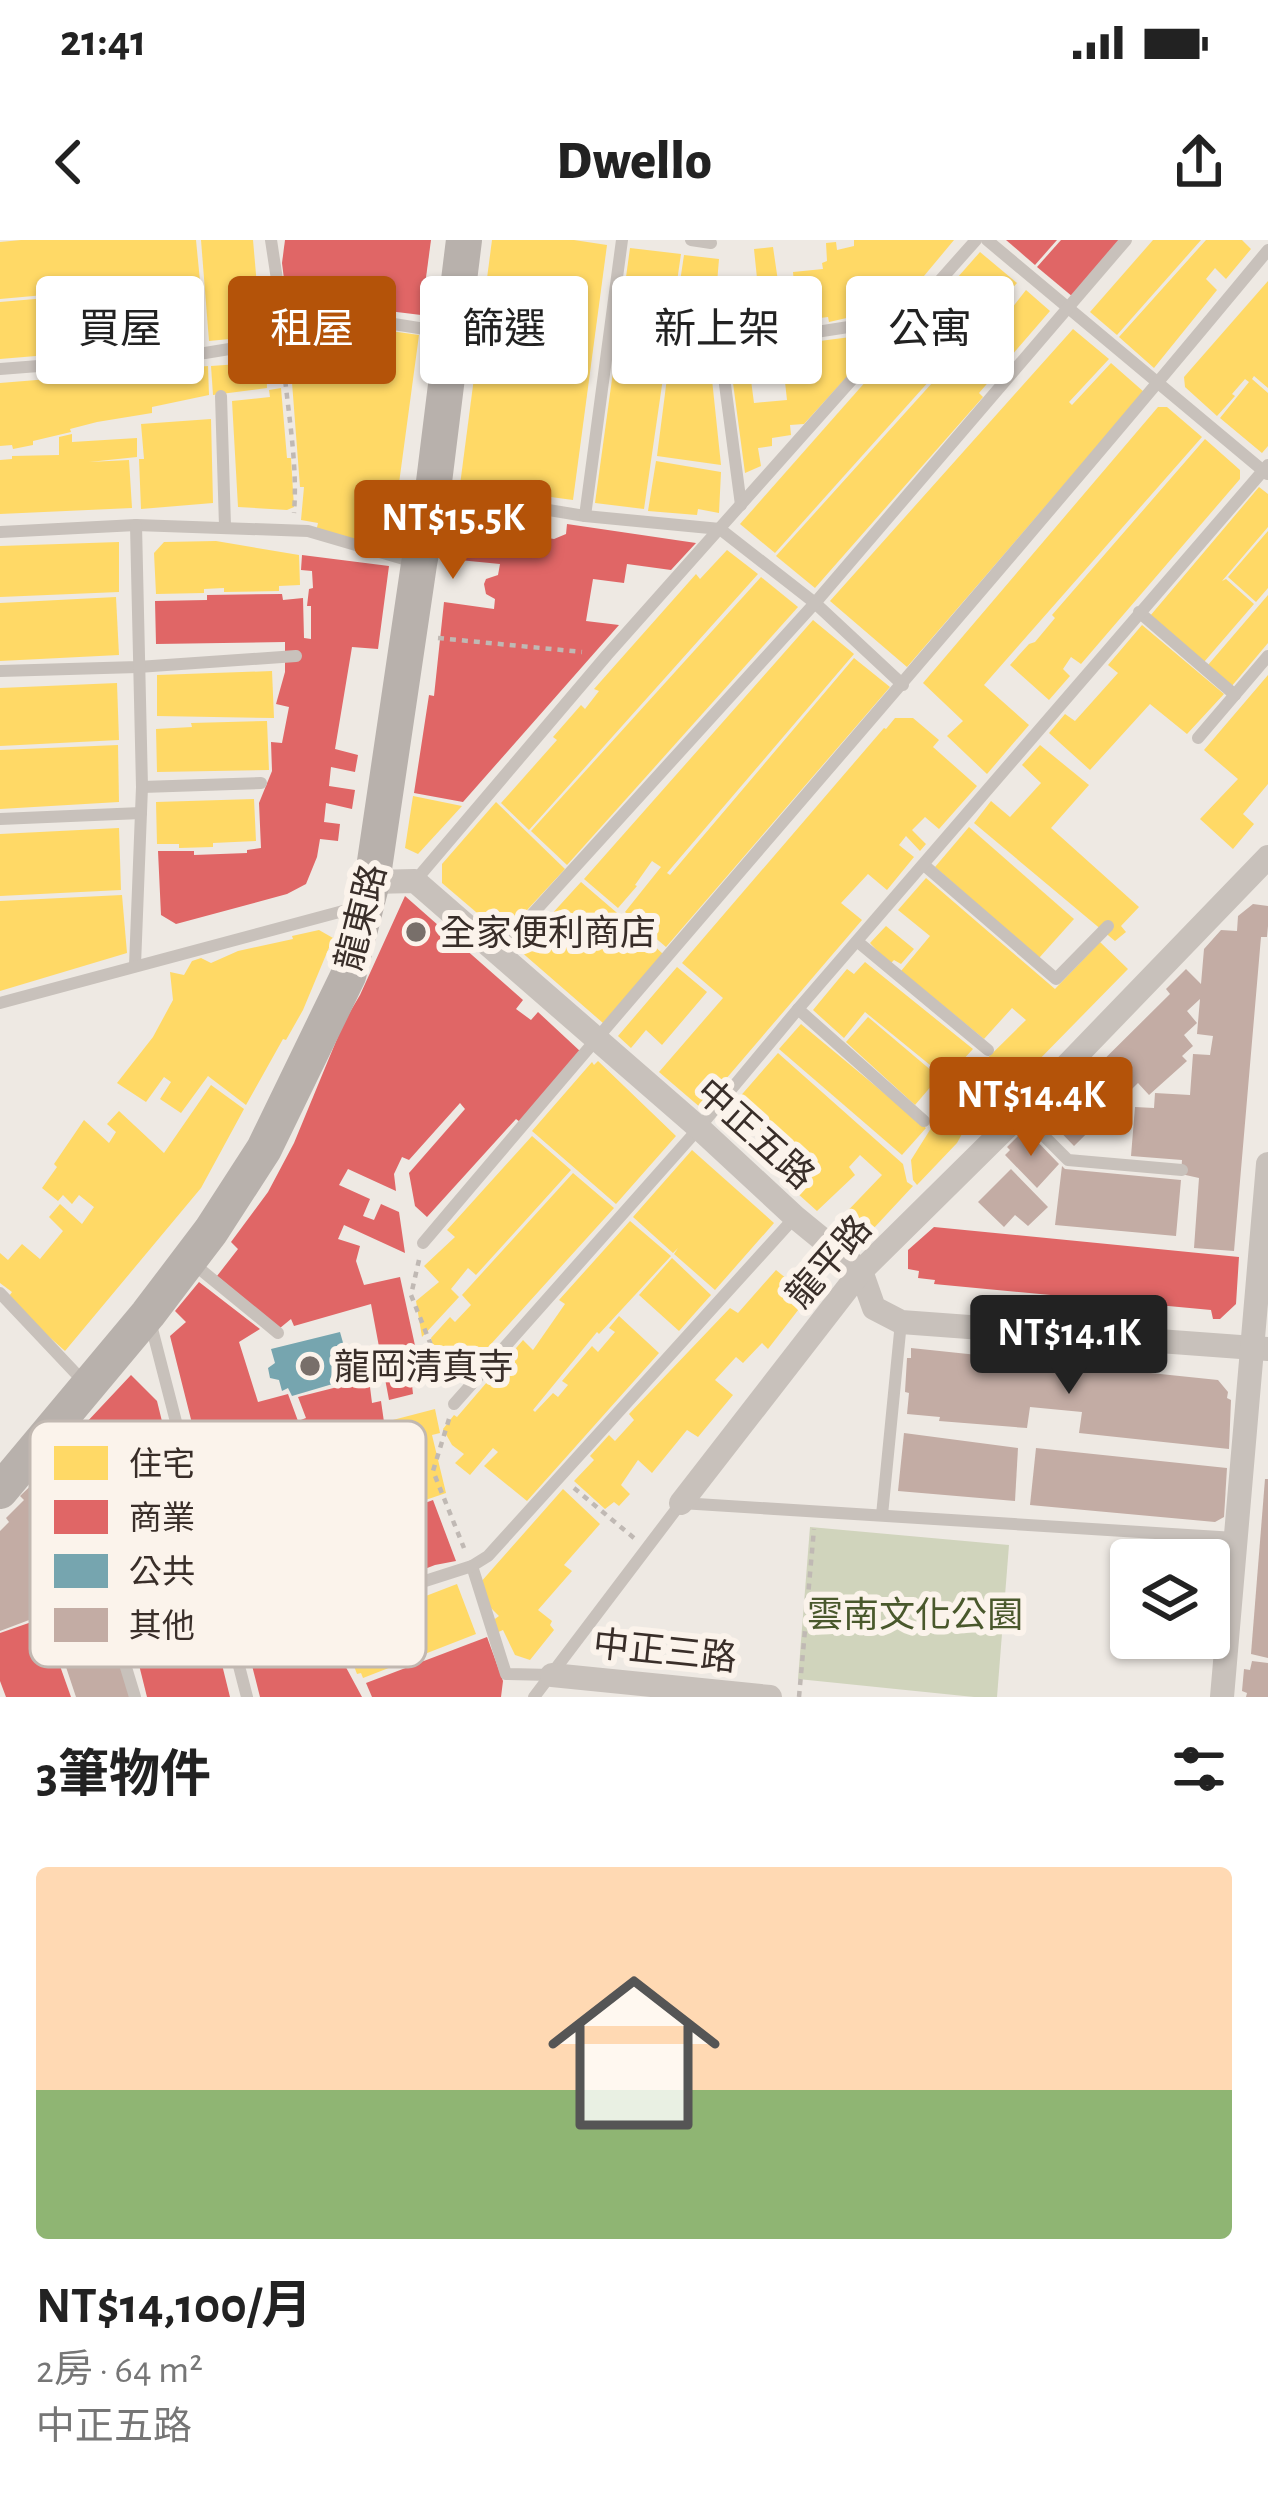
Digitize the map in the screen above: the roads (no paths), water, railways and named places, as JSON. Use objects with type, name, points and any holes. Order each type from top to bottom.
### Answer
[{"type":"street","name":"龍東路","points":[[459,276],[464,240]]},
{"type":"street","name":"龍東路","points":[[58,1421],[189,1260],[264,1149],[348,976],[368,894],[433,490],[445,384]]},
{"type":"street","name":"龍平路","points":[[681,1503],[861,1271],[1268,857]]},
{"type":"street","name":"中正五路","points":[[415,880],[861,1271],[874,1308],[901,1322]]},
{"type":"street","points":[[368,894],[415,880]]},
{"type":"street","points":[[1222,1697],[1235,1538],[1260,1348],[1268,1164]]},
{"type":"street","points":[[901,1322],[1260,1348]]},
{"type":"street","name":"龍東路","points":[[0,1491],[30,1455]]},
{"type":"street","name":"中正三路","points":[[552,1675],[770,1697]]},
{"type":"lane","points":[[271,240],[276,276]]},
{"type":"lane","points":[[584,517],[622,240]]},
{"type":"lane","points":[[691,240],[712,243]]},
{"type":"lane","points":[[945,276],[976,240]]},
{"type":"lane","points":[[454,1404],[699,1128],[1266,470],[987,240]]},
{"type":"lane","points":[[496,953],[815,603],[1126,240]]},
{"type":"lane","points":[[423,1243],[903,685],[1268,250]]},
{"type":"lane","points":[[741,505],[720,347],[846,328]]},
{"type":"lane","points":[[0,369],[228,349]]},
{"type":"lane","points":[[415,880],[607,655],[849,384]]},
{"type":"lane","points":[[220,396],[225,526]]},
{"type":"lane","points":[[433,490],[584,517],[720,529],[815,603],[903,685]]},
{"type":"lane","points":[[135,965],[142,787],[136,525]]},
{"type":"lane","points":[[0,532],[136,525],[308,531],[419,564]]},
{"type":"lane","points":[[1139,612],[1234,695]]},
{"type":"lane","points":[[0,671],[137,668],[296,656]]},
{"type":"lane","points":[[1198,738],[1268,656]]},
{"type":"lane","points":[[142,787],[261,783]]},
{"type":"lane","points":[[0,819],[141,813]]},
{"type":"lane","points":[[924,865],[1056,979],[1108,926]]},
{"type":"lane","points":[[0,1003],[368,894]]},
{"type":"lane","points":[[858,943],[988,1050]]},
{"type":"lane","points":[[798,1009],[924,1121]]},
{"type":"lane","points":[[1021,1113],[1068,1160],[1182,1170]]},
{"type":"lane","points":[[426,1581],[488,1556],[795,1217]]},
{"type":"lane","points":[[189,1260],[278,1333]]},
{"type":"lane","points":[[0,1294],[88,1386]]},
{"type":"lane","points":[[148,1314],[176,1421]]},
{"type":"lane","points":[[882,1516],[901,1322]]},
{"type":"lane","points":[[681,1503],[1235,1538]]},
{"type":"lane","name":"龍平路","points":[[534,1697],[681,1503]]},
{"type":"lane","points":[[472,1566],[506,1674],[552,1675]]},
{"type":"lane","points":[[126,1667],[135,1697]]},
{"type":"lane","points":[[240,1667],[248,1697]]},
{"type":"place","name":"全家便利商店","points":[[416,932]]},
{"type":"place","name":"龍岡清真寺","points":[[310,1366]]},
{"type":"park label","name":"雲南文化公園","points":[[915,1614]]}]
